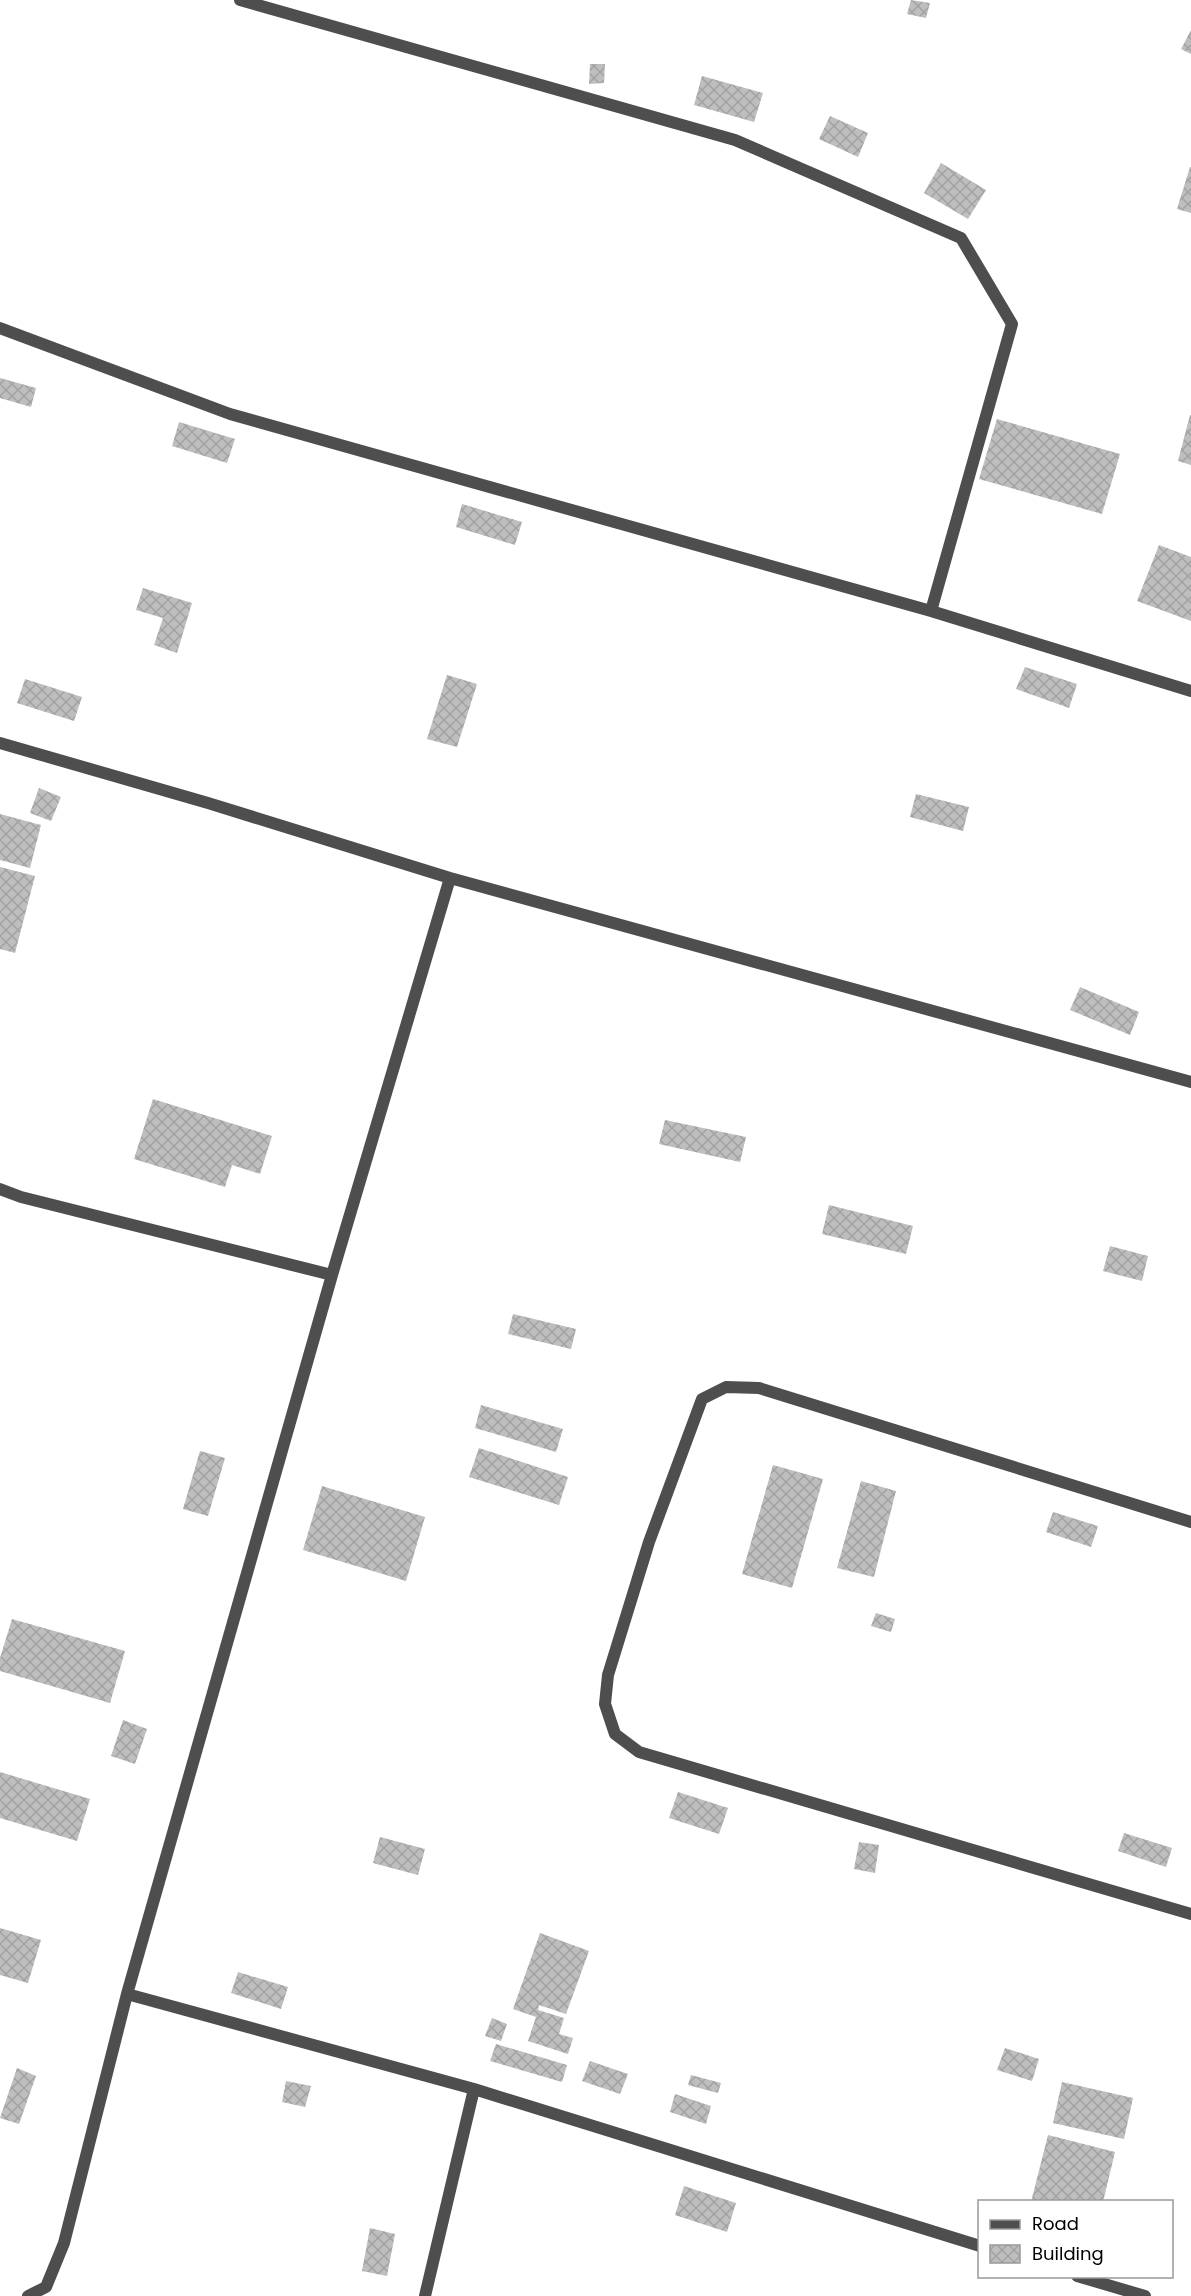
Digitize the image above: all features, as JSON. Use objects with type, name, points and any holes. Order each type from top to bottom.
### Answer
[{"type":"street","points":[[240,0],[735,140],[962,238],[1012,324],[931,611]]},
{"type":"street","points":[[0,328],[230,414],[931,611],[1191,692]]},
{"type":"street","points":[[0,743],[208,803],[450,878],[1191,1082]]},
{"type":"street","points":[[27,2296],[45,2291],[64,2243],[127,1994],[332,1275],[450,878]]},
{"type":"street","points":[[0,1189],[21,1197],[332,1275]]},
{"type":"street","points":[[1191,1522],[759,1388],[726,1387],[702,1399],[649,1542],[608,1675],[605,1704],[615,1734],[639,1752],[1191,1914]]},
{"type":"street","points":[[127,1994],[474,2089],[978,2245]]},
{"type":"street","points":[[425,2296],[474,2089]]},
{"type":"street","points":[[1081,2278],[1145,2296]]},
{"type":"building","points":[[911,0],[930,3],[926,18],[907,14]]},
{"type":"building","points":[[1191,30],[1191,54],[1181,49]]},
{"type":"building","points":[[590,64],[605,64],[604,83],[589,84]]},
{"type":"building","points":[[702,76],[763,93],[754,122],[694,105]]},
{"type":"building","points":[[830,116],[868,133],[858,157],[819,139]]},
{"type":"building","points":[[941,163],[986,190],[968,219],[924,193]]},
{"type":"building","points":[[1191,167],[1191,213],[1177,209]]},
{"type":"building","points":[[0,378],[36,388],[31,407],[0,398]]},
{"type":"building","points":[[1191,415],[1191,465],[1178,461]]},
{"type":"building","points":[[997,419],[1120,454],[1102,514],[979,479]]},
{"type":"building","points":[[179,422],[235,439],[227,463],[172,446]]},
{"type":"building","points":[[462,504],[522,522],[515,545],[456,527]]},
{"type":"building","points":[[1159,545],[1191,557],[1191,621],[1137,601]]},
{"type":"building","points":[[143,588],[192,603],[177,653],[154,645],[163,618],[136,610]]},
{"type":"building","points":[[1025,667],[1077,684],[1069,708],[1016,689]]},
{"type":"building","points":[[447,675],[477,684],[457,747],[427,739]]},
{"type":"building","points":[[25,679],[82,697],[74,721],[17,703]]},
{"type":"building","points":[[39,788],[61,797],[51,821],[30,813]]},
{"type":"building","points":[[916,794],[969,807],[963,831],[910,817]]},
{"type":"building","points":[[0,814],[41,825],[30,868],[0,860]]},
{"type":"building","points":[[0,867],[35,876],[15,953],[0,949]]},
{"type":"building","points":[[1080,987],[1139,1012],[1130,1035],[1070,1010]]},
{"type":"building","points":[[153,1099],[272,1136],[260,1174],[232,1165],[225,1187],[134,1159]]},
{"type":"building","points":[[665,1120],[746,1137],[740,1162],[659,1144]]},
{"type":"building","points":[[829,1205],[913,1226],[906,1254],[822,1234]]},
{"type":"building","points":[[1110,1246],[1148,1256],[1142,1281],[1103,1271]]},
{"type":"building","points":[[513,1314],[576,1329],[571,1349],[508,1334]]},
{"type":"building","points":[[481,1405],[563,1429],[556,1452],[475,1428]]},
{"type":"building","points":[[479,1448],[568,1477],[559,1505],[469,1477]]},
{"type":"building","points":[[200,1451],[225,1458],[208,1516],[183,1509]]},
{"type":"building","points":[[773,1465],[823,1479],[792,1588],[742,1574]]},
{"type":"building","points":[[861,1481],[896,1491],[874,1577],[837,1568]]},
{"type":"building","points":[[322,1486],[425,1517],[406,1581],[303,1550]]},
{"type":"building","points":[[1053,1512],[1098,1526],[1091,1547],[1046,1532]]},
{"type":"building","points":[[876,1613],[895,1619],[891,1632],[871,1626]]},
{"type":"building","points":[[12,1619],[125,1651],[110,1703],[0,1671],[0,1658]]},
{"type":"building","points":[[123,1720],[147,1729],[135,1764],[111,1756]]},
{"type":"building","points":[[0,1772],[90,1799],[77,1841],[0,1818]]},
{"type":"building","points":[[678,1792],[728,1808],[719,1834],[669,1818]]},
{"type":"building","points":[[1124,1833],[1172,1848],[1166,1867],[1118,1851]]},
{"type":"building","points":[[380,1837],[425,1849],[418,1875],[373,1863]]},
{"type":"building","points":[[859,1842],[879,1845],[875,1873],[854,1869]]},
{"type":"building","points":[[0,1928],[41,1940],[28,1983],[0,1975]]},
{"type":"building","points":[[540,1933],[589,1951],[566,2014],[539,2005],[538,2010],[564,2018],[559,2034],[573,2038],[568,2054],[528,2041],[536,2017],[513,2009]]},
{"type":"building","points":[[238,1972],[288,1987],[281,2009],[231,1993]]},
{"type":"building","points":[[492,2018],[507,2024],[501,2041],[485,2036]]},
{"type":"building","points":[[496,2044],[567,2065],[562,2082],[490,2061]]},
{"type":"building","points":[[1005,2048],[1039,2059],[1032,2081],[997,2070]]},
{"type":"building","points":[[590,2061],[628,2074],[620,2094],[582,2081]]},
{"type":"building","points":[[17,2068],[36,2076],[19,2124],[0,2118]]},
{"type":"building","points":[[691,2075],[721,2083],[718,2093],[688,2085]]},
{"type":"building","points":[[286,2081],[311,2086],[305,2107],[282,2102]]},
{"type":"building","points":[[1062,2082],[1133,2098],[1124,2139],[1053,2123]]},
{"type":"building","points":[[675,2094],[711,2106],[706,2124],[670,2112]]},
{"type":"building","points":[[1048,2135],[1115,2152],[1103,2200],[1032,2200]]},
{"type":"building","points":[[684,2186],[736,2203],[727,2232],[675,2215]]},
{"type":"building","points":[[370,2228],[395,2234],[387,2276],[362,2271]]}]
